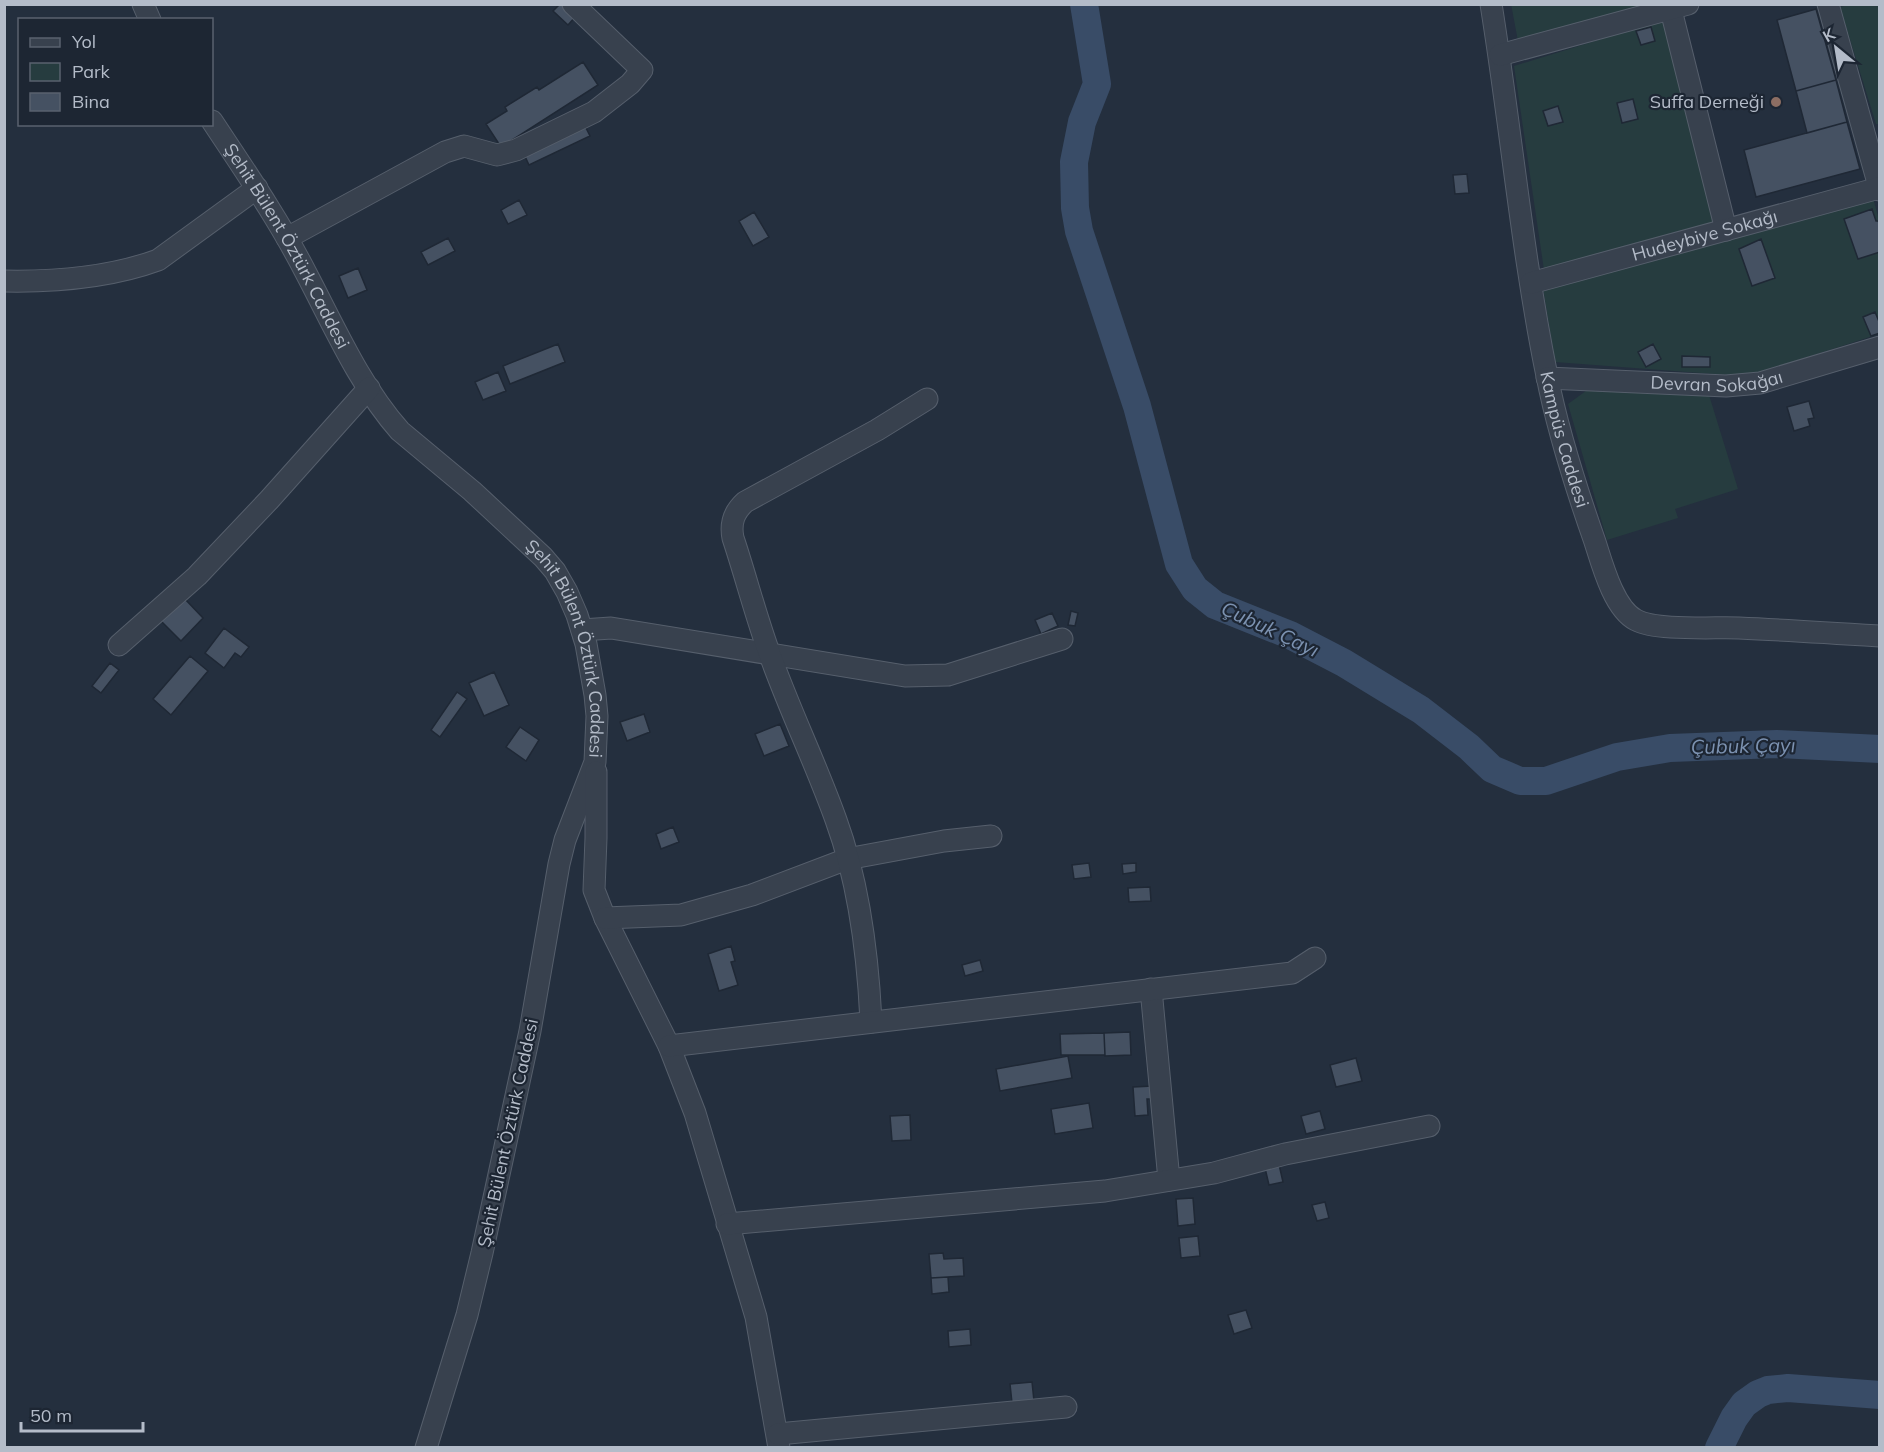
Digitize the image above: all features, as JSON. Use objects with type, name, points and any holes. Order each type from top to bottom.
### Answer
[{"type":"street","points":[[143,4],[149,18]]},
{"type":"street","points":[[287,238],[458,147],[470,147],[496,155],[516,150],[594,112],[630,84],[642,70],[573,4]]},
{"type":"street","name":"Kampüs Caddesi","points":[[1491,4],[1500,55],[1530,283],[1547,378],[1578,495],[1603,566],[1624,611],[1636,621],[1659,626],[1880,636]]},
{"type":"street","points":[[1828,4],[1873,142],[1879,189]]},
{"type":"street","points":[[1500,55],[1679,7],[1726,230]]},
{"type":"street","name":"Şehit Bülent Öztürk Caddesi","points":[[213,122],[287,238],[329,320],[387,416],[400,431],[472,490],[555,571],[567,592],[582,630],[590,661],[597,716],[595,762],[559,864],[530,1031],[482,1253],[467,1315],[426,1448]]},
{"type":"street","points":[[4,281],[94,276],[158,260],[257,188]]},
{"type":"street","name":"Hudeybiye Sokağı","points":[[1530,283],[1879,189]]},
{"type":"street","name":"Devran Sokağaı","points":[[1547,378],[1726,386],[1760,383],[1880,347]]},
{"type":"street","points":[[119,645],[197,576],[269,500],[369,388]]},
{"type":"street","points":[[871,1022],[869,974],[847,859],[837,822],[770,654],[732,530],[735,513],[745,502],[877,430],[927,399]]},
{"type":"street","points":[[582,630],[611,628],[905,676],[948,675],[1062,639]]},
{"type":"street","points":[[595,762],[594,890],[605,918],[669,1046],[695,1113],[756,1317],[779,1441],[1066,1407]]},
{"type":"street","points":[[605,918],[681,915],[752,895],[847,859],[944,841],[991,836]]},
{"type":"street","points":[[669,1046],[1292,973],[1316,958]]},
{"type":"street","points":[[1151,989],[1170,1180]]},
{"type":"street","points":[[727,1224],[1105,1191],[1214,1173],[1285,1154],[1429,1126]]},
{"type":"green space","points":[[1511,4],[1644,5],[1518,41]]},
{"type":"green space","points":[[1879,5],[1879,124],[1876,124],[1840,7]]},
{"type":"green space","points":[[1666,19],[1716,224],[1544,270],[1514,66]]},
{"type":"green space","points":[[1873,198],[1879,220],[1879,334],[1759,373],[1727,375],[1555,362],[1543,288]]},
{"type":"green space","points":[[1590,388],[1709,395],[1738,489],[1675,509],[1678,518],[1607,540],[1568,404]]},
{"type":"building","points":[[560,4],[564,4],[576,16],[568,25],[553,11]]},
{"type":"building","points":[[1816,9],[1836,80],[1796,91],[1777,20]]},
{"type":"building","points":[[1651,27],[1655,41],[1641,45],[1636,31]]},
{"type":"building","points":[[583,62],[598,85],[501,147],[486,124],[507,111],[505,107],[537,87],[539,90]]},
{"type":"building","points":[[1836,80],[1847,122],[1807,133],[1796,91]]},
{"type":"building","points":[[1633,99],[1638,119],[1622,123],[1617,103]]},
{"type":"building","points":[[1558,106],[1563,122],[1548,126],[1543,111]]},
{"type":"building","points":[[583,122],[590,136],[529,165],[523,152]]},
{"type":"building","points":[[1847,122],[1860,169],[1756,197],[1744,150]]},
{"type":"building","points":[[1467,174],[1469,193],[1455,194],[1453,175]]},
{"type":"building","points":[[519,200],[527,215],[508,224],[501,210]]},
{"type":"building","points":[[1872,209],[1876,221],[1880,224],[1880,252],[1858,259],[1844,219]]},
{"type":"building","points":[[754,212],[769,237],[753,246],[739,221]]},
{"type":"building","points":[[448,238],[455,251],[428,265],[421,252]]},
{"type":"building","points":[[1761,239],[1775,278],[1752,286],[1739,249]]},
{"type":"building","points":[[358,268],[367,290],[348,298],[339,276]]},
{"type":"building","points":[[1875,312],[1880,324],[1880,333],[1871,336],[1863,317]]},
{"type":"building","points":[[558,344],[565,362],[510,384],[503,366]]},
{"type":"building","points":[[1653,344],[1661,359],[1646,367],[1638,352]]},
{"type":"building","points":[[1682,356],[1710,357],[1710,367],[1682,367]]},
{"type":"building","points":[[498,372],[506,391],[483,400],[475,382]]},
{"type":"building","points":[[1809,401],[1814,418],[1808,419],[1810,426],[1794,431],[1787,407]]},
{"type":"building","points":[[183,597],[203,618],[181,641],[160,620]]},
{"type":"building","points":[[1071,611],[1078,613],[1075,626],[1068,625]]},
{"type":"building","points":[[1052,613],[1058,626],[1041,634],[1035,620]]},
{"type":"building","points":[[224,628],[249,647],[241,657],[235,653],[224,668],[205,653]]},
{"type":"building","points":[[190,656],[208,671],[171,715],[153,699]]},
{"type":"building","points":[[110,663],[119,670],[101,693],[92,686]]},
{"type":"building","points":[[494,672],[509,705],[484,716],[469,683]]},
{"type":"building","points":[[457,692],[467,699],[440,737],[431,730]]},
{"type":"building","points":[[644,714],[650,732],[627,741],[620,722]]},
{"type":"building","points":[[780,724],[789,746],[764,756],[755,734]]},
{"type":"building","points":[[520,727],[539,740],[526,761],[506,747]]},
{"type":"building","points":[[673,827],[679,842],[661,849],[656,834]]},
{"type":"building","points":[[1089,863],[1091,877],[1074,879],[1072,865]]},
{"type":"building","points":[[1136,863],[1136,872],[1123,874],[1122,864]]},
{"type":"building","points":[[1150,887],[1151,901],[1129,902],[1128,888]]},
{"type":"building","points":[[731,946],[735,961],[731,962],[738,985],[719,991],[708,954]]},
{"type":"building","points":[[980,960],[983,971],[965,976],[962,965]]},
{"type":"building","points":[[1130,1032],[1131,1055],[1105,1056],[1104,1033]]},
{"type":"building","points":[[1104,1033],[1105,1055],[1061,1055],[1060,1034]]},
{"type":"building","points":[[1068,1056],[1072,1078],[1000,1091],[996,1069]]},
{"type":"building","points":[[1356,1058],[1362,1081],[1336,1087],[1330,1065]]},
{"type":"building","points":[[1153,1086],[1154,1099],[1147,1099],[1148,1115],[1135,1116],[1133,1087]]},
{"type":"building","points":[[1089,1103],[1093,1128],[1055,1134],[1051,1109]]},
{"type":"building","points":[[1320,1111],[1325,1129],[1306,1134],[1301,1116]]},
{"type":"building","points":[[910,1115],[911,1140],[892,1141],[890,1116]]},
{"type":"building","points":[[1278,1160],[1283,1182],[1269,1185],[1264,1164]]},
{"type":"building","points":[[1193,1198],[1195,1224],[1178,1226],[1176,1199]]},
{"type":"building","points":[[1325,1202],[1329,1218],[1317,1221],[1312,1205]]},
{"type":"building","points":[[1198,1236],[1200,1256],[1181,1258],[1179,1238]]},
{"type":"building","points":[[943,1253],[944,1259],[963,1258],[964,1276],[931,1278],[929,1254]]},
{"type":"building","points":[[948,1277],[949,1292],[932,1294],[931,1278]]},
{"type":"building","points":[[1246,1310],[1252,1328],[1234,1334],[1228,1315]]},
{"type":"building","points":[[970,1329],[971,1345],[949,1347],[948,1331]]},
{"type":"building","points":[[1032,1382],[1034,1401],[1012,1403],[1010,1384]]},
{"type":"waterway","name":"Çubuk Çayı","points":[[1084,4],[1097,84],[1082,122],[1074,162],[1075,208],[1079,231],[1137,406],[1179,564],[1195,589],[1215,605],[1290,635],[1344,663],[1421,710],[1469,747],[1492,769],[1520,781],[1546,781],[1617,757],[1670,748],[1777,744],[1880,749]]},
{"type":"waterway","name":"Çubuk Çayı","points":[[1719,1448],[1744,1404],[1768,1390],[1788,1388],[1880,1395]]},
{"type":"place","name":"Suffa Derneği","points":[[1776,102]]}]
